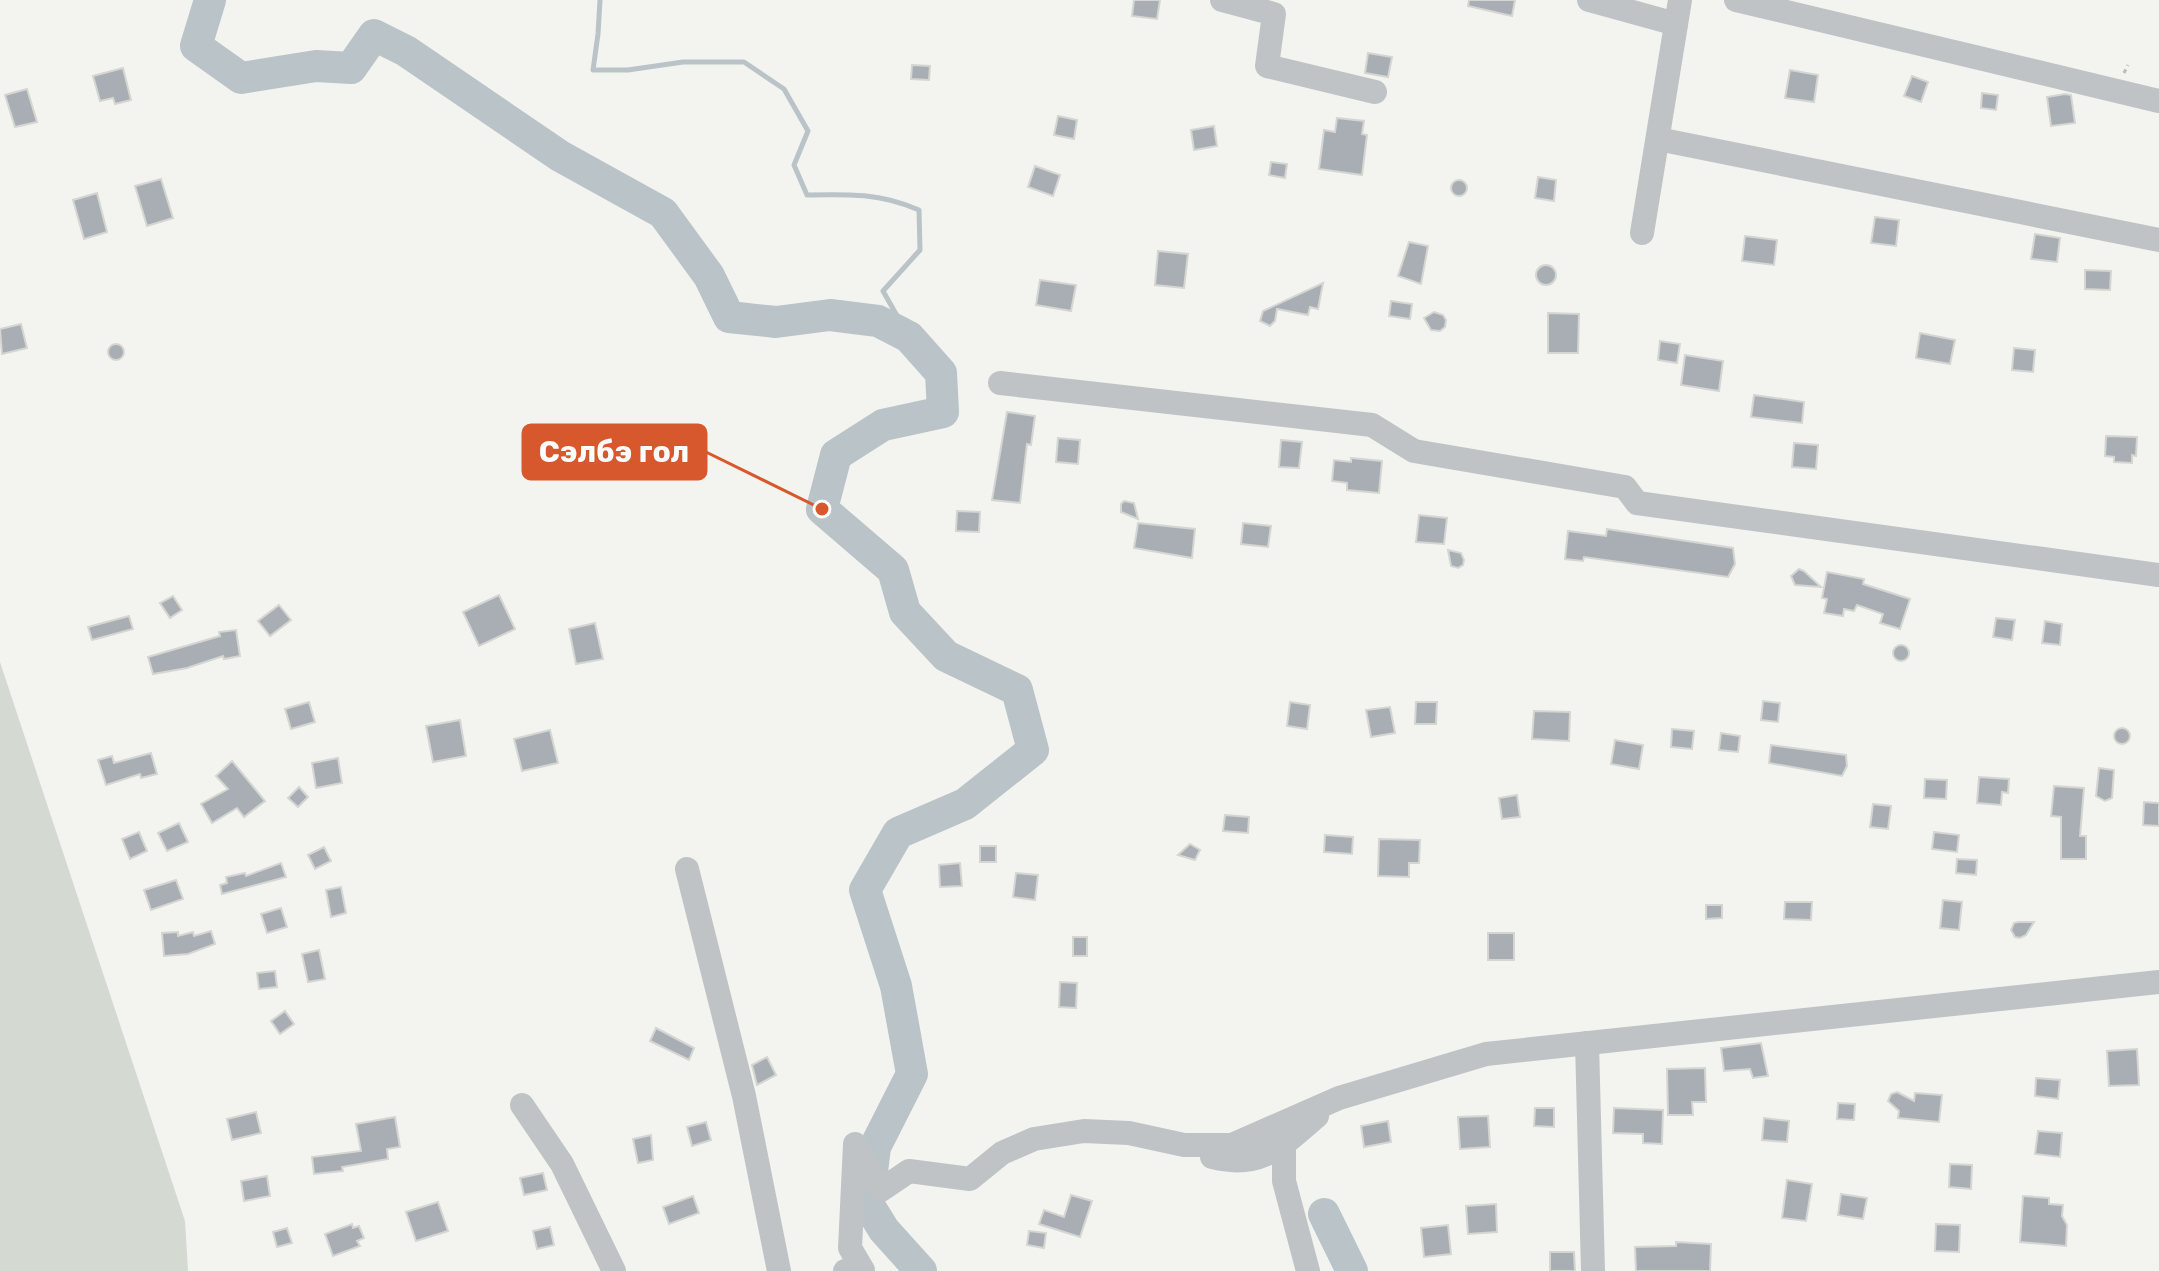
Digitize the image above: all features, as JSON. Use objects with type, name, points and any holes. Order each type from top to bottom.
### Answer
[{"type":"street","points":[[1222,0],[1274,14],[1267,66],[1375,92]]},
{"type":"street","points":[[1589,0],[1676,24]]},
{"type":"street","points":[[1642,233],[1680,0]]},
{"type":"street","points":[[1736,0],[2159,101]]},
{"type":"street","points":[[1658,139],[2159,240]]},
{"type":"street","points":[[1000,383],[1372,425],[1414,451],[1625,487],[1637,503],[2159,575]]},
{"type":"street","points":[[687,869],[744,1096],[779,1271]]},
{"type":"street","points":[[1184,1145],[1232,1145],[1339,1098],[1486,1054],[2159,982]]},
{"type":"street","points":[[1587,1043],[1593,1271]]},
{"type":"street","points":[[845,1271],[863,1270],[850,1248],[855,1144],[881,1190],[909,1171],[970,1179],[1002,1153],[1034,1139],[1084,1131],[1129,1133],[1184,1145],[1216,1158],[1241,1159],[1270,1154],[1284,1146],[1339,1098]]},
{"type":"street","points":[[522,1105],[562,1164],[614,1271]]},
{"type":"street","points":[[1284,1146],[1284,1181],[1308,1271]]},
{"type":"shaded area","points":[[0,662],[185,1221],[188,1271],[0,1271]]},
{"type":"building","points":[[1134,0],[1160,0],[1157,19],[1132,16]]},
{"type":"building","points":[[1469,0],[1515,0],[1512,16],[1468,6]]},
{"type":"building","points":[[1368,53],[1392,57],[1388,77],[1365,73]]},
{"type":"building","points":[[912,65],[930,66],[929,80],[911,79]]},
{"type":"building","points":[[123,68],[131,100],[115,104],[113,98],[100,101],[93,76]]},
{"type":"building","points":[[1790,70],[1818,75],[1814,102],[1785,98]]},
{"type":"building","points":[[1912,76],[1928,82],[1921,102],[1904,96]]},
{"type":"building","points":[[27,89],[37,122],[15,127],[5,95]]},
{"type":"building","points":[[1982,93],[1998,95],[1996,110],[1981,108]]},
{"type":"building","points":[[2071,95],[2075,123],[2051,126],[2047,97]]},
{"type":"building","points":[[1058,116],[1077,120],[1074,139],[1054,135]]},
{"type":"building","points":[[1337,118],[1364,121],[1362,134],[1367,135],[1362,175],[1319,169],[1324,130],[1335,132]]},
{"type":"building","points":[[1214,126],[1217,146],[1194,150],[1191,130]]},
{"type":"building","points":[[1271,162],[1287,164],[1285,178],[1269,175]]},
{"type":"building","points":[[1035,166],[1060,175],[1053,196],[1028,187]]},
{"type":"building","points":[[1538,177],[1556,180],[1554,201],[1535,198]]},
{"type":"building","points":[[161,179],[173,218],[147,226],[135,186]]},
{"type":"building","points":[[1456,180],[1462,180],[1467,188],[1465,194],[1456,196],[1451,191],[1451,185]]},
{"type":"building","points":[[97,193],[107,232],[84,239],[73,200]]},
{"type":"building","points":[[1875,217],[1899,220],[1896,246],[1871,243]]},
{"type":"building","points":[[2035,234],[2060,238],[2057,262],[2031,259]]},
{"type":"building","points":[[1745,236],[1777,240],[1774,265],[1742,261]]},
{"type":"building","points":[[1409,242],[1428,246],[1421,284],[1398,276]]},
{"type":"building","points":[[1158,251],[1188,254],[1184,288],[1155,285]]},
{"type":"building","points":[[1542,265],[1550,265],[1556,275],[1550,285],[1542,285],[1536,279],[1536,271]]},
{"type":"building","points":[[2085,270],[2111,271],[2110,290],[2085,289]]},
{"type":"building","points":[[1040,280],[1076,285],[1071,311],[1036,305]]},
{"type":"building","points":[[1323,283],[1318,309],[1310,307],[1308,315],[1277,309],[1275,321],[1270,326],[1260,321],[1263,311]]},
{"type":"building","points":[[1391,301],[1412,304],[1410,319],[1389,316]]},
{"type":"building","points":[[1434,312],[1443,315],[1446,320],[1445,327],[1440,331],[1431,330],[1424,318]]},
{"type":"building","points":[[1548,313],[1579,314],[1578,353],[1548,353]]},
{"type":"building","points":[[21,324],[27,348],[2,354],[0,329]]},
{"type":"building","points":[[1920,333],[1955,340],[1950,364],[1916,358]]},
{"type":"building","points":[[1660,341],[1680,344],[1677,363],[1658,360]]},
{"type":"building","points":[[113,344],[119,344],[124,352],[122,358],[113,360],[108,355],[108,349]]},
{"type":"building","points":[[2014,348],[2035,350],[2033,372],[2012,370]]},
{"type":"building","points":[[1685,355],[1723,361],[1719,391],[1681,385]]},
{"type":"building","points":[[1754,395],[1804,402],[1802,423],[1751,417]]},
{"type":"building","points":[[1007,412],[1035,416],[1031,445],[1027,444],[1020,503],[992,500]]},
{"type":"building","points":[[2106,436],[2137,437],[2136,456],[2132,455],[2132,463],[2114,462],[2114,457],[2105,456]]},
{"type":"building","points":[[1058,438],[1080,440],[1078,464],[1056,462]]},
{"type":"building","points":[[1281,440],[1302,442],[1299,468],[1279,467]]},
{"type":"building","points":[[1794,443],[1818,445],[1816,469],[1792,467]]},
{"type":"building","points":[[1351,458],[1382,461],[1379,493],[1347,490],[1347,483],[1332,481],[1334,460],[1351,462]]},
{"type":"building","points":[[1124,501],[1134,503],[1138,519],[1121,512]]},
{"type":"building","points":[[957,511],[980,512],[979,532],[956,531]]},
{"type":"building","points":[[1419,515],[1447,518],[1444,544],[1416,542]]},
{"type":"building","points":[[1138,523],[1195,529],[1192,558],[1134,548]]},
{"type":"building","points":[[1243,523],[1271,526],[1268,547],[1241,544]]},
{"type":"building","points":[[1607,529],[1733,548],[1735,564],[1728,577],[1584,557],[1583,561],[1565,559],[1568,531],[1606,536]]},
{"type":"building","points":[[1448,550],[1461,553],[1463,565],[1458,568],[1451,566]]},
{"type":"building","points":[[1799,569],[1821,587],[1795,585],[1791,576]]},
{"type":"building","points":[[1827,572],[1864,579],[1863,584],[1910,599],[1900,629],[1880,623],[1883,614],[1857,605],[1854,611],[1844,609],[1843,616],[1824,613],[1827,599],[1822,598]]},
{"type":"building","points":[[499,595],[515,629],[479,646],[463,612]]},
{"type":"building","points":[[173,596],[182,610],[170,618],[160,603]]},
{"type":"building","points":[[279,605],[291,620],[270,636],[258,621]]},
{"type":"building","points":[[129,616],[133,629],[92,640],[88,627]]},
{"type":"building","points":[[1996,618],[2015,620],[2012,640],[1993,637]]},
{"type":"building","points":[[2045,621],[2062,624],[2060,645],[2042,643]]},
{"type":"building","points":[[595,623],[603,659],[576,664],[569,629]]},
{"type":"building","points":[[236,630],[240,656],[224,659],[223,656],[187,668],[153,674],[148,657],[220,636],[219,632]]},
{"type":"building","points":[[1898,645],[1904,645],[1909,653],[1907,659],[1898,661],[1893,656],[1893,650]]},
{"type":"building","points":[[1763,701],[1780,703],[1778,722],[1761,720]]},
{"type":"building","points":[[309,702],[315,722],[291,729],[285,709]]},
{"type":"building","points":[[1290,702],[1310,705],[1307,729],[1287,726]]},
{"type":"building","points":[[1416,702],[1437,702],[1436,724],[1415,724]]},
{"type":"building","points":[[1390,707],[1395,733],[1371,737],[1366,710]]},
{"type":"building","points":[[1534,711],[1570,712],[1569,741],[1532,739]]},
{"type":"building","points":[[460,720],[466,756],[433,762],[426,726]]},
{"type":"building","points":[[2122,728],[2128,730],[2128,742],[2122,744],[2116,742],[2114,736],[2116,730]]},
{"type":"building","points":[[1672,729],[1694,731],[1692,749],[1671,747]]},
{"type":"building","points":[[550,730],[558,763],[522,771],[514,739]]},
{"type":"building","points":[[1721,733],[1740,736],[1738,752],[1719,750]]},
{"type":"building","points":[[1615,740],[1643,745],[1639,769],[1611,764]]},
{"type":"building","points":[[1771,745],[1846,755],[1847,766],[1842,776],[1769,763]]},
{"type":"building","points":[[151,753],[157,774],[141,778],[140,774],[106,785],[98,760],[112,756],[114,763]]},
{"type":"building","points":[[338,758],[342,783],[316,788],[312,763]]},
{"type":"building","points":[[232,761],[265,801],[244,817],[237,808],[212,823],[201,804],[228,789],[216,776]]},
{"type":"building","points":[[2099,768],[2114,770],[2112,798],[2105,801],[2096,796]]},
{"type":"building","points":[[1979,777],[2009,779],[2008,793],[2002,792],[2001,805],[1977,803]]},
{"type":"building","points":[[1925,779],[1947,780],[1946,799],[1924,798]]},
{"type":"building","points":[[2054,786],[2084,788],[2080,836],[2086,836],[2086,859],[2061,859],[2061,817],[2051,816]]},
{"type":"building","points":[[299,787],[308,797],[298,807],[288,798]]},
{"type":"building","points":[[1517,795],[1520,817],[1502,819],[1499,798]]},
{"type":"building","points":[[2144,802],[2159,803],[2159,826],[2143,825]]},
{"type":"building","points":[[1873,804],[1891,806],[1888,829],[1870,827]]},
{"type":"building","points":[[1225,815],[1249,817],[1248,833],[1223,831]]},
{"type":"building","points":[[179,823],[188,842],[167,851],[158,833]]},
{"type":"building","points":[[139,832],[147,851],[130,859],[122,839]]},
{"type":"building","points":[[1934,832],[1959,835],[1957,852],[1932,849]]},
{"type":"building","points":[[1325,835],[1353,837],[1352,854],[1324,852]]},
{"type":"building","points":[[1379,839],[1420,840],[1419,863],[1409,863],[1409,877],[1378,876]]},
{"type":"building","points":[[1190,844],[1200,850],[1195,860],[1178,855]]},
{"type":"building","points":[[980,846],[996,846],[996,862],[980,862]]},
{"type":"building","points":[[324,847],[331,861],[315,869],[308,855]]},
{"type":"building","points":[[1957,859],[1977,860],[1976,875],[1956,873]]},
{"type":"building","points":[[281,863],[286,877],[222,894],[220,885],[227,883],[226,877],[245,873],[246,876]]},
{"type":"building","points":[[960,863],[962,886],[940,887],[939,865]]},
{"type":"building","points":[[1016,873],[1038,875],[1035,900],[1013,897]]},
{"type":"building","points":[[176,880],[183,899],[151,910],[144,890]]},
{"type":"building","points":[[341,887],[346,913],[331,917],[326,890]]},
{"type":"building","points":[[1943,900],[1962,902],[1959,930],[1940,928]]},
{"type":"building","points":[[1785,902],[1812,902],[1811,920],[1784,919]]},
{"type":"building","points":[[1706,905],[1722,905],[1722,918],[1706,919]]},
{"type":"building","points":[[281,908],[287,927],[267,933],[261,914]]},
{"type":"building","points":[[2018,922],[2034,922],[2026,935],[2020,938],[2015,937],[2011,930]]},
{"type":"building","points":[[211,931],[215,944],[188,954],[164,956],[162,933],[178,932],[178,936],[193,932],[194,936]]},
{"type":"building","points":[[1488,933],[1514,933],[1514,960],[1488,960]]},
{"type":"building","points":[[1073,937],[1087,937],[1087,956],[1073,956]]},
{"type":"building","points":[[319,950],[325,979],[308,982],[302,954]]},
{"type":"building","points":[[275,971],[277,987],[259,989],[257,973]]},
{"type":"building","points":[[1060,982],[1077,983],[1076,1008],[1059,1007]]},
{"type":"building","points":[[285,1011],[294,1024],[280,1034],[271,1021]]},
{"type":"building","points":[[656,1028],[694,1048],[689,1060],[650,1041]]},
{"type":"building","points":[[1761,1043],[1768,1076],[1753,1078],[1750,1069],[1724,1071],[1721,1048]]},
{"type":"building","points":[[2137,1049],[2139,1085],[2109,1086],[2107,1051]]},
{"type":"building","points":[[767,1057],[776,1075],[757,1085],[752,1065]]},
{"type":"building","points":[[1705,1068],[1706,1102],[1692,1102],[1693,1115],[1668,1115],[1667,1069]]},
{"type":"building","points":[[2036,1078],[2060,1080],[2058,1099],[2035,1096]]},
{"type":"building","points":[[1897,1092],[1914,1101],[1915,1093],[1942,1095],[1939,1122],[1898,1118],[1899,1111],[1888,1101],[1891,1094]]},
{"type":"building","points":[[1838,1103],[1855,1104],[1854,1120],[1837,1119]]},
{"type":"building","points":[[1535,1108],[1554,1108],[1554,1127],[1534,1126]]},
{"type":"building","points":[[1614,1108],[1663,1110],[1662,1144],[1643,1143],[1643,1134],[1613,1133]]},
{"type":"building","points":[[256,1112],[261,1133],[232,1140],[227,1119]]},
{"type":"building","points":[[1488,1116],[1490,1147],[1460,1149],[1458,1117]]},
{"type":"building","points":[[395,1117],[400,1147],[387,1149],[388,1159],[342,1167],[343,1171],[314,1174],[312,1157],[361,1151],[356,1124]]},
{"type":"building","points":[[1764,1118],[1789,1121],[1787,1142],[1762,1140]]},
{"type":"building","points":[[1388,1121],[1391,1142],[1364,1147],[1361,1126]]},
{"type":"building","points":[[706,1122],[711,1140],[692,1146],[687,1127]]},
{"type":"building","points":[[2038,1131],[2062,1133],[2060,1157],[2035,1154]]},
{"type":"building","points":[[651,1135],[653,1160],[638,1163],[633,1139]]},
{"type":"building","points":[[1950,1164],[1972,1165],[1971,1189],[1949,1187]]},
{"type":"building","points":[[543,1173],[547,1190],[524,1195],[520,1178]]},
{"type":"building","points":[[267,1176],[270,1196],[244,1201],[241,1181]]},
{"type":"building","points":[[1787,1180],[1812,1184],[1806,1221],[1782,1218]]},
{"type":"building","points":[[1841,1194],[1867,1198],[1863,1219],[1838,1215]]},
{"type":"building","points":[[1071,1195],[1092,1201],[1080,1237],[1039,1224],[1044,1210],[1064,1217]]},
{"type":"building","points":[[693,1196],[699,1213],[669,1224],[663,1207]]},
{"type":"building","points":[[2023,1196],[2049,1198],[2049,1204],[2063,1205],[2062,1216],[2067,1225],[2066,1246],[2020,1242]]},
{"type":"building","points":[[438,1202],[448,1231],[416,1241],[406,1212]]},
{"type":"building","points":[[1496,1204],[1497,1232],[1468,1234],[1466,1206]]},
{"type":"building","points":[[352,1224],[353,1228],[359,1226],[364,1238],[357,1241],[360,1246],[333,1256],[325,1234]]},
{"type":"building","points":[[1936,1224],[1960,1225],[1959,1252],[1935,1251]]},
{"type":"building","points":[[1448,1225],[1451,1254],[1424,1257],[1421,1228]]},
{"type":"building","points":[[550,1227],[554,1245],[537,1249],[533,1231]]},
{"type":"building","points":[[287,1228],[292,1243],[277,1247],[273,1232]]},
{"type":"building","points":[[1029,1231],[1046,1233],[1044,1248],[1027,1245]]},
{"type":"building","points":[[1676,1242],[1711,1244],[1710,1271],[1636,1271],[1635,1247],[1676,1246]]},
{"type":"building","points":[[1550,1252],[1574,1252],[1575,1271],[1550,1271]]},
{"type":"waterway","points":[[210,0],[196,46],[241,78],[316,66],[351,68],[374,35],[406,51],[560,156],[663,213],[709,276],[729,317],[776,322],[830,315],[878,321],[909,337],[941,373],[943,412],[883,425],[836,455],[822,509],[893,570],[905,612],[946,656],[1017,690],[1033,750],[965,804],[898,833],[865,890],[896,986],[912,1074],[875,1147],[868,1204],[884,1230],[921,1271]]},
{"type":"waterway","points":[[600,0],[593,70],[628,70],[683,62],[744,62],[784,89],[808,131],[794,165],[807,195],[877,198],[919,210],[920,250],[883,291],[909,337]]},
{"type":"waterway","points":[[1324,1214],[1352,1271]]},
{"type":"place","name":"Сэлбэ гол","points":[[822,509]]}]
